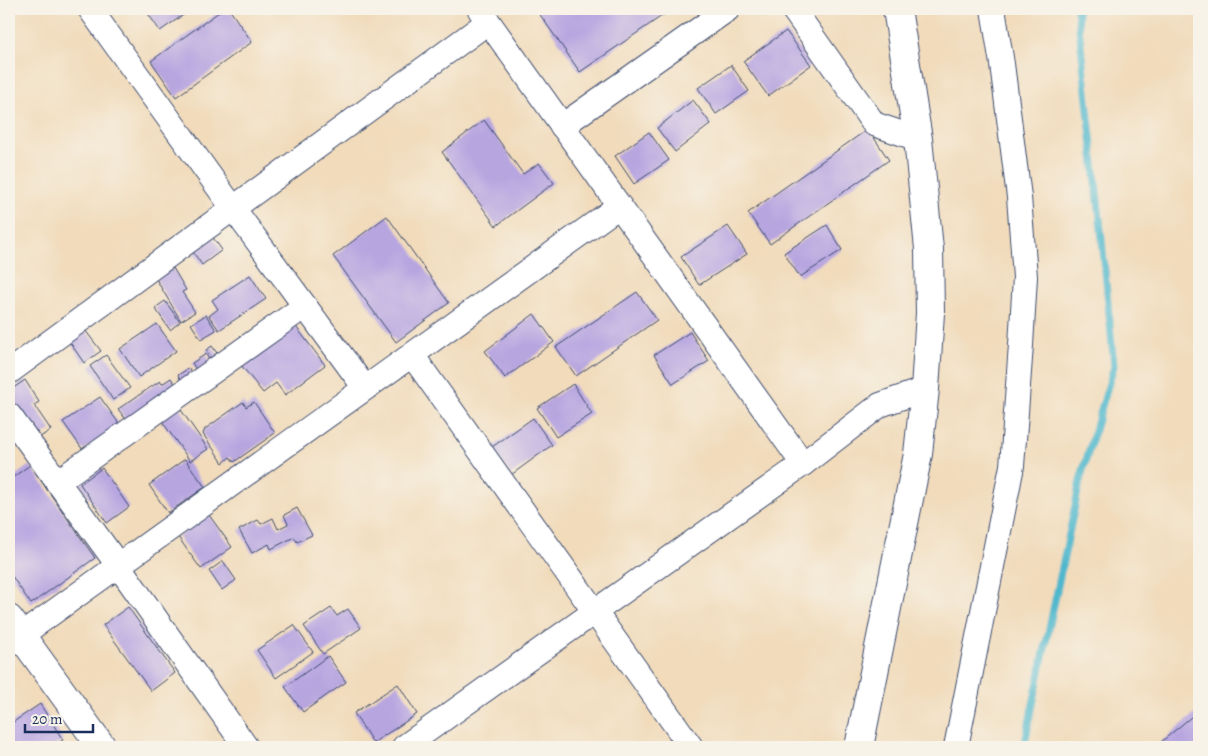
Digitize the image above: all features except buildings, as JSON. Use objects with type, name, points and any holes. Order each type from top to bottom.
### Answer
[{"type":"street","points":[[90,9],[232,208],[365,388]]},
{"type":"street","points":[[562,126],[728,9]]},
{"type":"street","points":[[792,9],[874,124],[918,139]]},
{"type":"street","points":[[859,747],[918,454],[930,313],[929,249],[918,139],[897,9]]},
{"type":"street","points":[[956,747],[1012,466],[1025,277],[1018,187],[993,9]]},
{"type":"street","points":[[9,372],[232,208],[483,15],[803,464]]},
{"type":"street","points":[[102,747],[13,633],[118,565],[620,206]]},
{"type":"street","points":[[57,482],[305,306]]},
{"type":"street","points":[[412,355],[691,747]]},
{"type":"street","points":[[407,747],[803,464],[880,405],[925,389]]},
{"type":"street","points":[[9,415],[118,565],[246,747]]},
{"type":"waterway","points":[[1024,747],[1081,477],[1114,366],[1077,9]]}]
